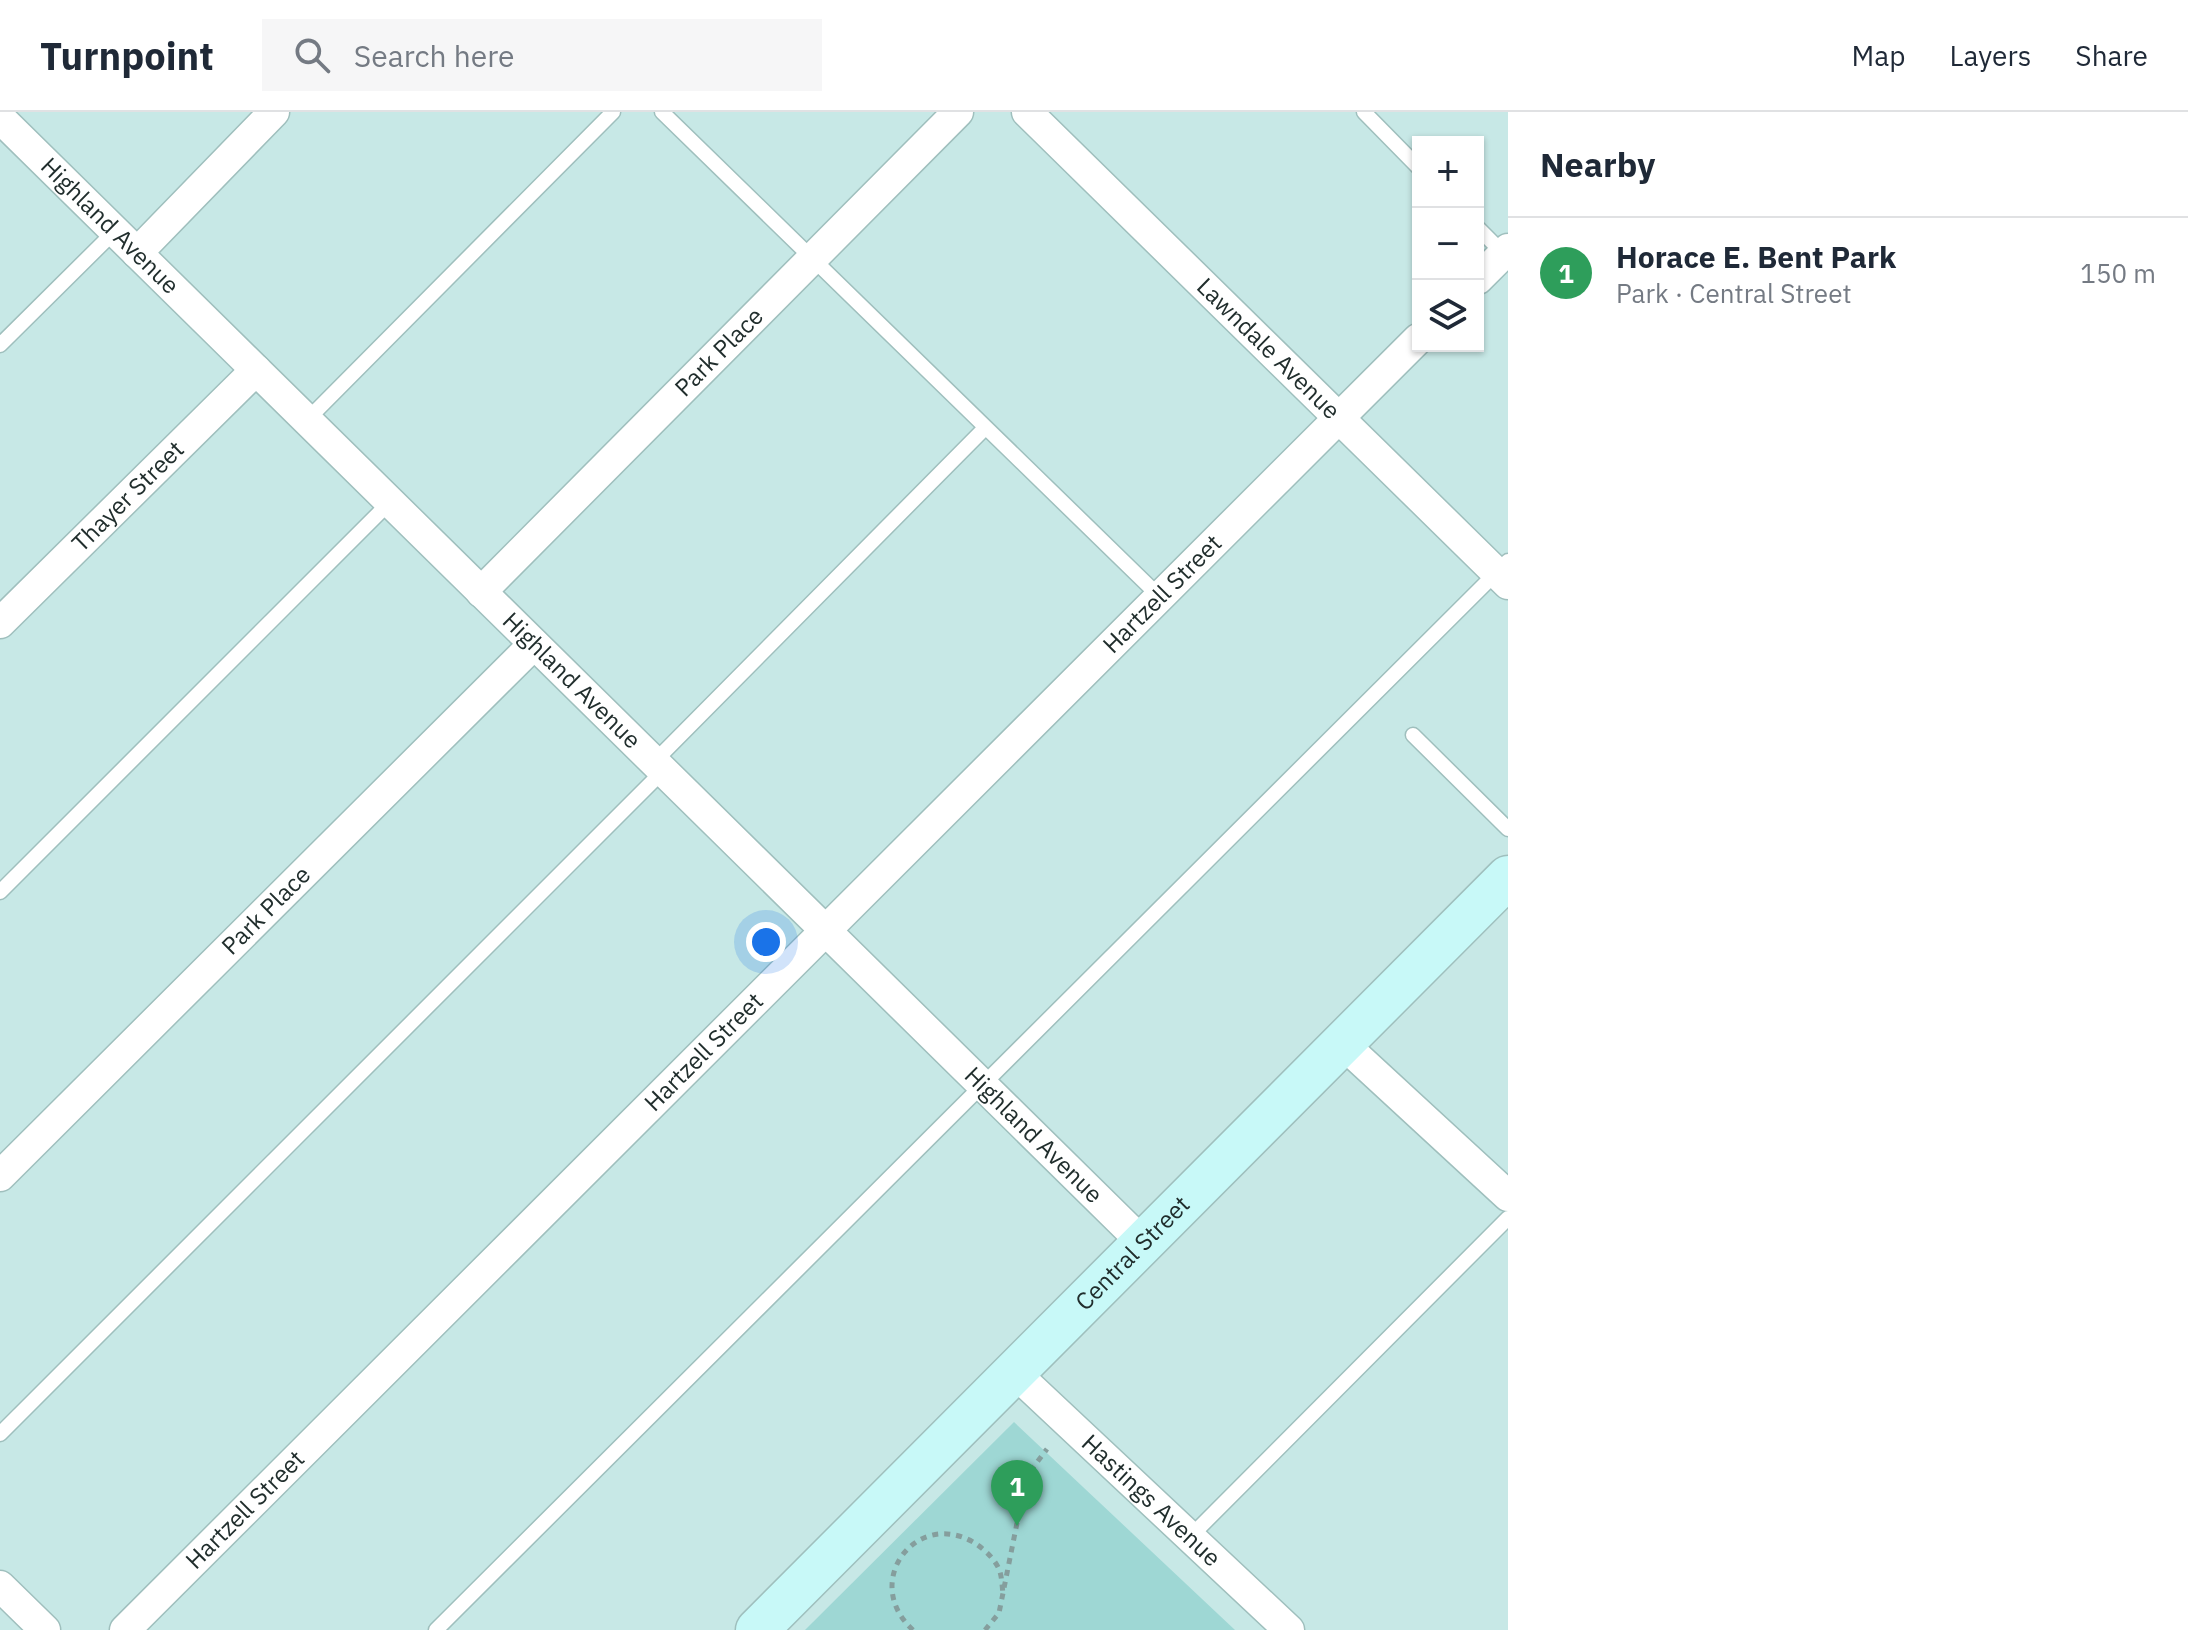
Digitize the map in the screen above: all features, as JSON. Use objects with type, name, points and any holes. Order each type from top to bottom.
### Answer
[{"type":"main road","name":"Central Street","points":[[757,1630],[1508,877]]},
{"type":"street","points":[[137,253],[274,112]]},
{"type":"street","name":"Park Place","points":[[481,592],[958,112]]},
{"type":"street","name":"Lawndale Avenue","points":[[1027,112],[1339,419],[1504,573]]},
{"type":"street","name":"Highland Avenue","points":[[0,118],[1143,1243]]},
{"type":"street","points":[[1484,273],[1506,251]]},
{"type":"street","name":"Hartzell Street","points":[[125,1630],[1412,345]]},
{"type":"street","name":"Thayer Street","points":[[0,623],[256,370]]},
{"type":"street","name":"Park Place","points":[[0,1176],[534,644]]},
{"type":"street","points":[[1342,1043],[1508,1196]]},
{"type":"street","name":"Hastings Avenue","points":[[1014,1372],[1289,1630]]},
{"type":"street","points":[[0,1586],[45,1630]]},
{"type":"lane","points":[[307,420],[613,112]]},
{"type":"lane","points":[[662,112],[984,429],[1160,597]]},
{"type":"lane","points":[[1364,112],[1412,161]]},
{"type":"lane","points":[[0,345],[115,231]]},
{"type":"lane","points":[[1484,233],[1506,251]]},
{"type":"lane","points":[[0,1434],[658,766],[984,429]]},
{"type":"lane","points":[[0,892],[390,502]]},
{"type":"lane","points":[[436,1630],[1504,573]]},
{"type":"lane","points":[[1413,735],[1508,829]]},
{"type":"lane","points":[[1190,1537],[1508,1218]]},
{"type":"path","points":[[988,1629],[999,1613],[1020,1500],[1031,1470],[1047,1449]]},
{"type":"path","points":[[913,1630],[903,1621],[894,1604],[891,1585],[894,1565],[917,1542],[938,1534],[962,1536],[983,1548],[999,1569],[1003,1594]]},
{"type":"shaded area","points":[[1014,1422],[1235,1630],[805,1630]]},
{"type":"place","name":"Horace E. Bent Park","points":[[1017,1526]]}]
